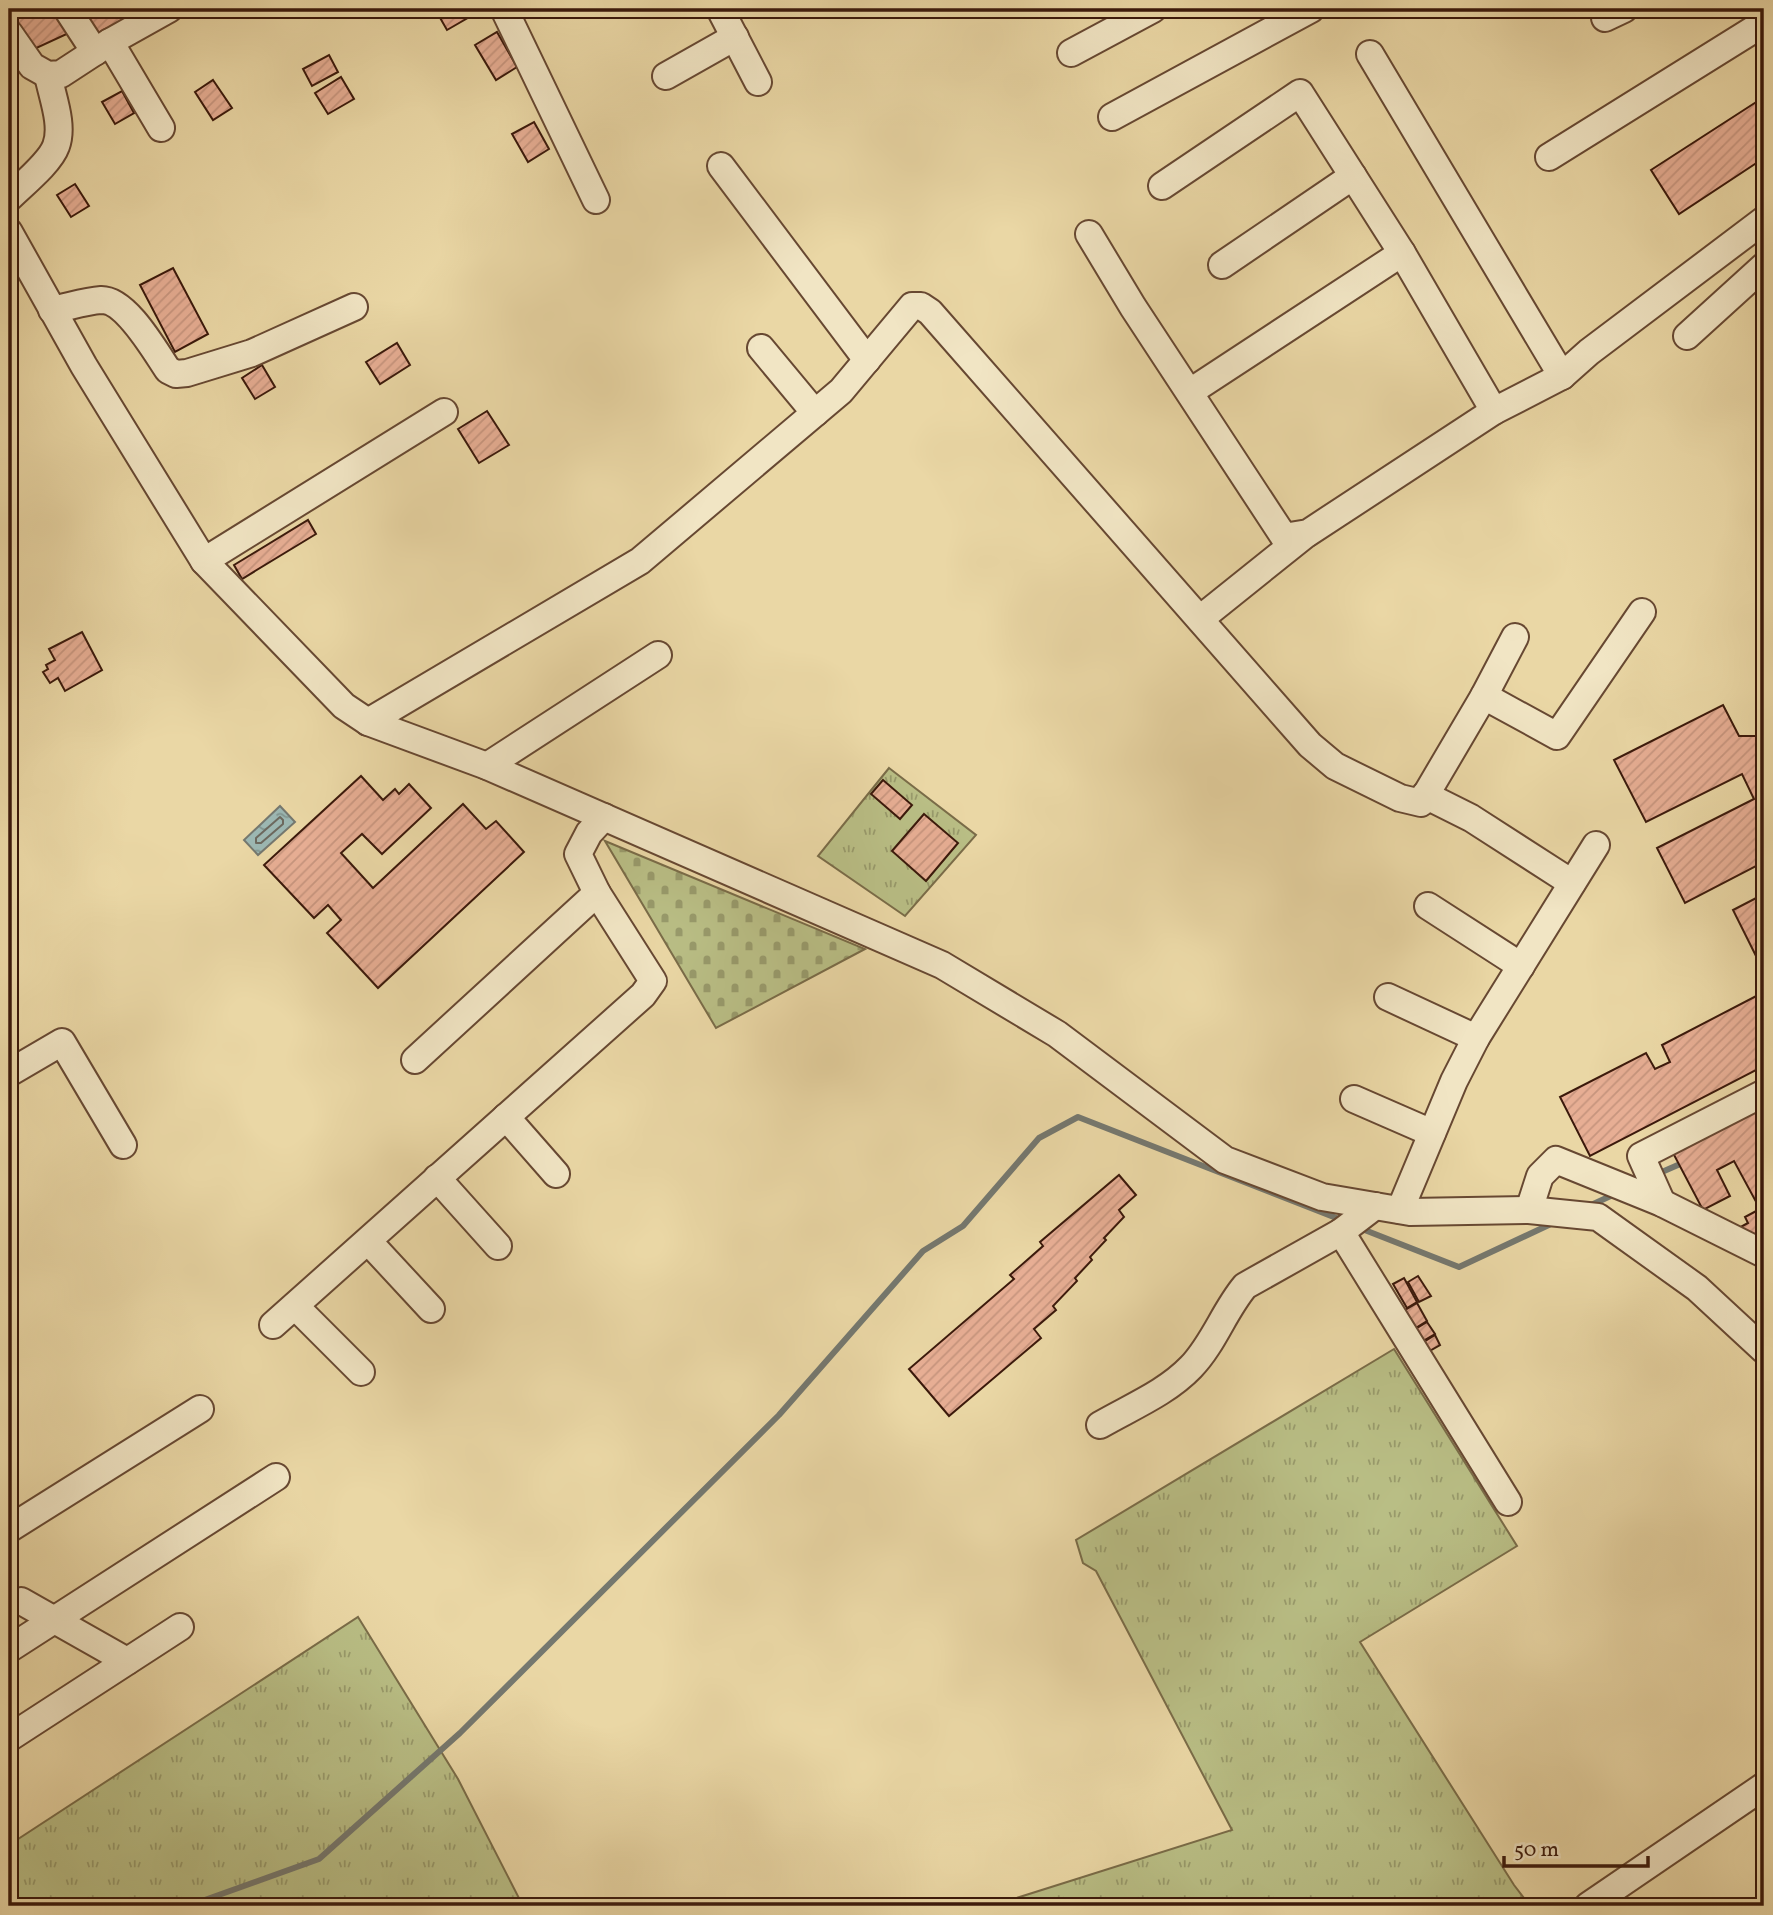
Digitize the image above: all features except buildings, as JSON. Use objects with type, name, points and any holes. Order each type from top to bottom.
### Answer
[{"type":"street","points":[[67,9],[102,47],[161,128]]},
{"type":"street","points":[[9,33],[32,66],[48,75],[61,74],[169,9]]},
{"type":"street","points":[[504,9],[596,200]]},
{"type":"street","points":[[720,9],[758,82]]},
{"type":"street","points":[[1071,53],[1153,9]]},
{"type":"street","points":[[1112,117],[1311,9]]},
{"type":"street","points":[[1549,157],[1764,23]]},
{"type":"street","points":[[666,76],[735,37]]},
{"type":"street","points":[[1370,54],[1562,376]]},
{"type":"street","points":[[9,198],[50,156],[57,144],[58,124],[48,75]]},
{"type":"street","points":[[1162,186],[1300,93],[1402,253],[1494,411]]},
{"type":"street","points":[[721,166],[867,360]]},
{"type":"street","points":[[1222,265],[1353,176]]},
{"type":"street","points":[[1200,620],[1308,533],[1494,411],[1562,376],[1589,352],[1764,220]]},
{"type":"street","points":[[9,232],[83,366],[204,561],[344,706],[368,722],[487,766],[942,965],[1057,1034],[1225,1160],[1322,1197],[1410,1212],[1529,1210],[1598,1217],[1696,1288],[1764,1350]]},
{"type":"street","points":[[1089,234],[1133,307],[1283,537],[1308,533]]},
{"type":"street","points":[[1189,392],[1402,253]]},
{"type":"street","points":[[1687,336],[1764,266]]},
{"type":"street","points":[[52,310],[103,300],[118,304],[168,370],[176,374],[252,353],[354,307]]},
{"type":"street","points":[[368,722],[640,561],[841,391],[912,306],[921,306],[930,312],[1311,745],[1335,766],[1400,798],[1421,803],[1515,637]]},
{"type":"street","points":[[761,348],[815,413]]},
{"type":"street","points":[[204,561],[444,412]]},
{"type":"street","points":[[1484,696],[1556,736],[1642,612]]},
{"type":"street","points":[[487,766],[658,655]]},
{"type":"street","points":[[1425,794],[1471,818],[1572,883]]},
{"type":"street","points":[[273,1325],[643,995],[653,981],[597,894],[578,854],[589,833],[604,817]]},
{"type":"street","points":[[1100,1425],[1166,1388],[1192,1366],[1245,1286],[1387,1208],[1432,1133],[1476,1038],[1596,845]]},
{"type":"street","points":[[415,1060],[597,894]]},
{"type":"street","points":[[1428,906],[1521,966]]},
{"type":"street","points":[[1388,998],[1476,1038]]},
{"type":"street","points":[[9,1073],[62,1042],[123,1145]]},
{"type":"street","points":[[1662,1203],[1641,1156],[1764,1093]]},
{"type":"street","points":[[1354,1099],[1432,1133]]},
{"type":"street","points":[[506,1117],[556,1174]]},
{"type":"street","points":[[1529,1210],[1540,1177],[1556,1160],[1662,1203],[1764,1254]]},
{"type":"street","points":[[437,1178],[498,1246]]},
{"type":"street","points":[[1341,1231],[1508,1502]]},
{"type":"street","points":[[368,1241],[431,1309]]},
{"type":"street","points":[[295,1306],[361,1372]]},
{"type":"street","points":[[9,1529],[200,1409]]},
{"type":"street","points":[[9,1649],[276,1477]]},
{"type":"street","points":[[21,1601],[127,1661]]},
{"type":"street","points":[[9,1738],[180,1627]]},
{"type":"street","points":[[1588,1906],[1764,1786]]},
{"type":"green space","points":[[889,768],[976,835],[905,916],[818,856]]},
{"type":"green space","points":[[605,841],[865,949],[716,1028]]},
{"type":"green space","points":[[1394,1349],[1517,1546],[1360,1642],[1530,1906],[991,1906],[1232,1830],[1096,1571],[1083,1563],[1076,1540]]},
{"type":"green space","points":[[358,1617],[458,1779],[523,1906],[9,1906],[9,1845]]},
{"type":"water","points":[[280,806],[295,822],[258,855],[244,840]]},
{"type":"waterway","points":[[188,1906],[319,1859],[460,1733],[779,1415],[923,1251],[963,1226],[1039,1138],[1078,1117],[1344,1221]]},
{"type":"waterway","points":[[1655,1175],[1687,1161]]},
{"type":"waterway","points":[[1589,1206],[1617,1193]]},
{"type":"waterway","points":[[1357,1227],[1459,1267],[1553,1223]]}]
